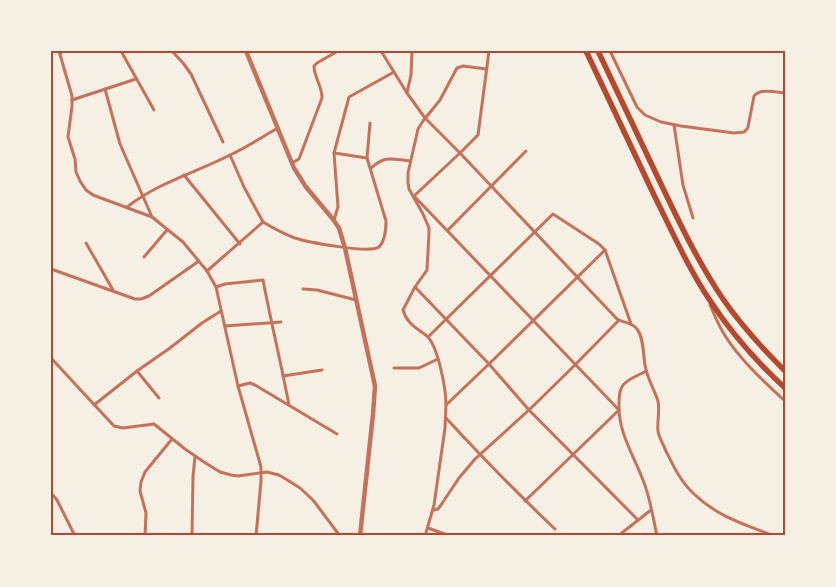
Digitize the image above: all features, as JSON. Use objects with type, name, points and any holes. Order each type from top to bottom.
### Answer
[{"type":"main road","points":[[586,51],[675,238],[705,293],[737,337],[764,368],[785,388]]},
{"type":"main road","points":[[598,51],[707,274],[742,324],[785,371]]},
{"type":"street","points":[[65,51],[59,52],[72,100],[68,137],[75,159],[76,172],[82,186],[90,193],[152,217],[183,242],[207,271],[216,287],[238,386],[262,472],[256,536]]},
{"type":"street","points":[[121,51],[154,110]]},
{"type":"street","points":[[172,51],[191,74],[223,142]]},
{"type":"street","points":[[246,51],[292,163],[306,187],[339,228],[345,248],[375,386],[374,414],[360,536]]},
{"type":"street","points":[[292,163],[299,159],[322,98],[322,90],[314,71],[314,66],[338,51]]},
{"type":"street","points":[[381,51],[425,118],[619,320],[636,328],[641,338],[646,371],[658,401],[658,432],[675,469],[683,481],[700,499],[719,512],[738,523],[774,536]]},
{"type":"street","points":[[407,93],[411,75],[412,51]]},
{"type":"street","points":[[414,196],[478,135],[489,51]]},
{"type":"street","points":[[610,51],[638,109],[652,119],[674,125],[726,132],[744,132],[748,127],[756,93],[761,91],[785,93]]},
{"type":"street","points":[[425,536],[433,510],[446,405],[444,384],[438,359],[428,337],[411,324],[403,310],[427,270],[429,233],[427,222],[410,189],[408,173],[420,124],[440,100],[457,68],[463,66],[486,69]]},
{"type":"street","points":[[334,221],[338,207],[334,153],[349,97],[394,72]]},
{"type":"street","points":[[72,100],[136,79]]},
{"type":"street","points":[[105,89],[120,144],[152,217]]},
{"type":"street","points":[[230,155],[244,187],[263,222],[298,239],[345,248],[375,249],[380,246],[384,236],[386,221],[368,158],[370,123]]},
{"type":"street","points":[[674,125],[682,178],[693,218]]},
{"type":"street","points":[[126,208],[156,188],[230,155],[278,128]]},
{"type":"street","points":[[448,230],[526,150]]},
{"type":"street","points":[[334,153],[368,158]]},
{"type":"street","points":[[371,168],[381,160],[388,158],[410,161]]},
{"type":"street","points":[[184,175],[240,244]]},
{"type":"street","points":[[414,196],[619,410]]},
{"type":"street","points":[[428,337],[553,214],[603,248],[631,324]]},
{"type":"street","points":[[207,271],[263,222]]},
{"type":"street","points":[[144,257],[167,230]]},
{"type":"street","points":[[86,243],[114,291]]},
{"type":"street","points":[[446,405],[603,248]]},
{"type":"street","points":[[51,269],[136,299],[143,299],[199,261]]},
{"type":"street","points":[[216,287],[225,284],[263,280],[289,405]]},
{"type":"street","points":[[415,288],[489,364],[529,410],[638,520]]},
{"type":"street","points":[[303,289],[318,290],[356,300]]},
{"type":"street","points":[[705,293],[728,341],[785,401]]},
{"type":"street","points":[[94,405],[137,371],[221,311]]},
{"type":"street","points":[[433,510],[438,509],[442,505],[459,478],[480,455],[575,366],[619,320]]},
{"type":"street","points":[[225,326],[281,322]]},
{"type":"street","points":[[51,358],[116,427],[126,428],[153,424],[158,426],[195,456],[217,470],[231,475],[249,475],[262,472],[279,475],[300,488],[340,536]]},
{"type":"street","points":[[394,368],[419,368],[438,359]]},
{"type":"street","points":[[284,376],[322,370]]},
{"type":"street","points":[[137,371],[159,398]]},
{"type":"street","points":[[646,371],[622,387],[619,410],[624,438],[644,481],[658,536]]},
{"type":"street","points":[[238,386],[250,383],[337,434]]},
{"type":"street","points":[[525,501],[619,410]]},
{"type":"street","points":[[446,417],[480,455],[555,529]]},
{"type":"street","points":[[145,536],[146,513],[140,488],[141,482],[145,472],[172,439]]},
{"type":"street","points":[[192,536],[195,456]]},
{"type":"street","points":[[51,492],[57,500],[74,536]]},
{"type":"street","points":[[618,536],[651,510]]},
{"type":"street","points":[[428,528],[450,536]]}]
